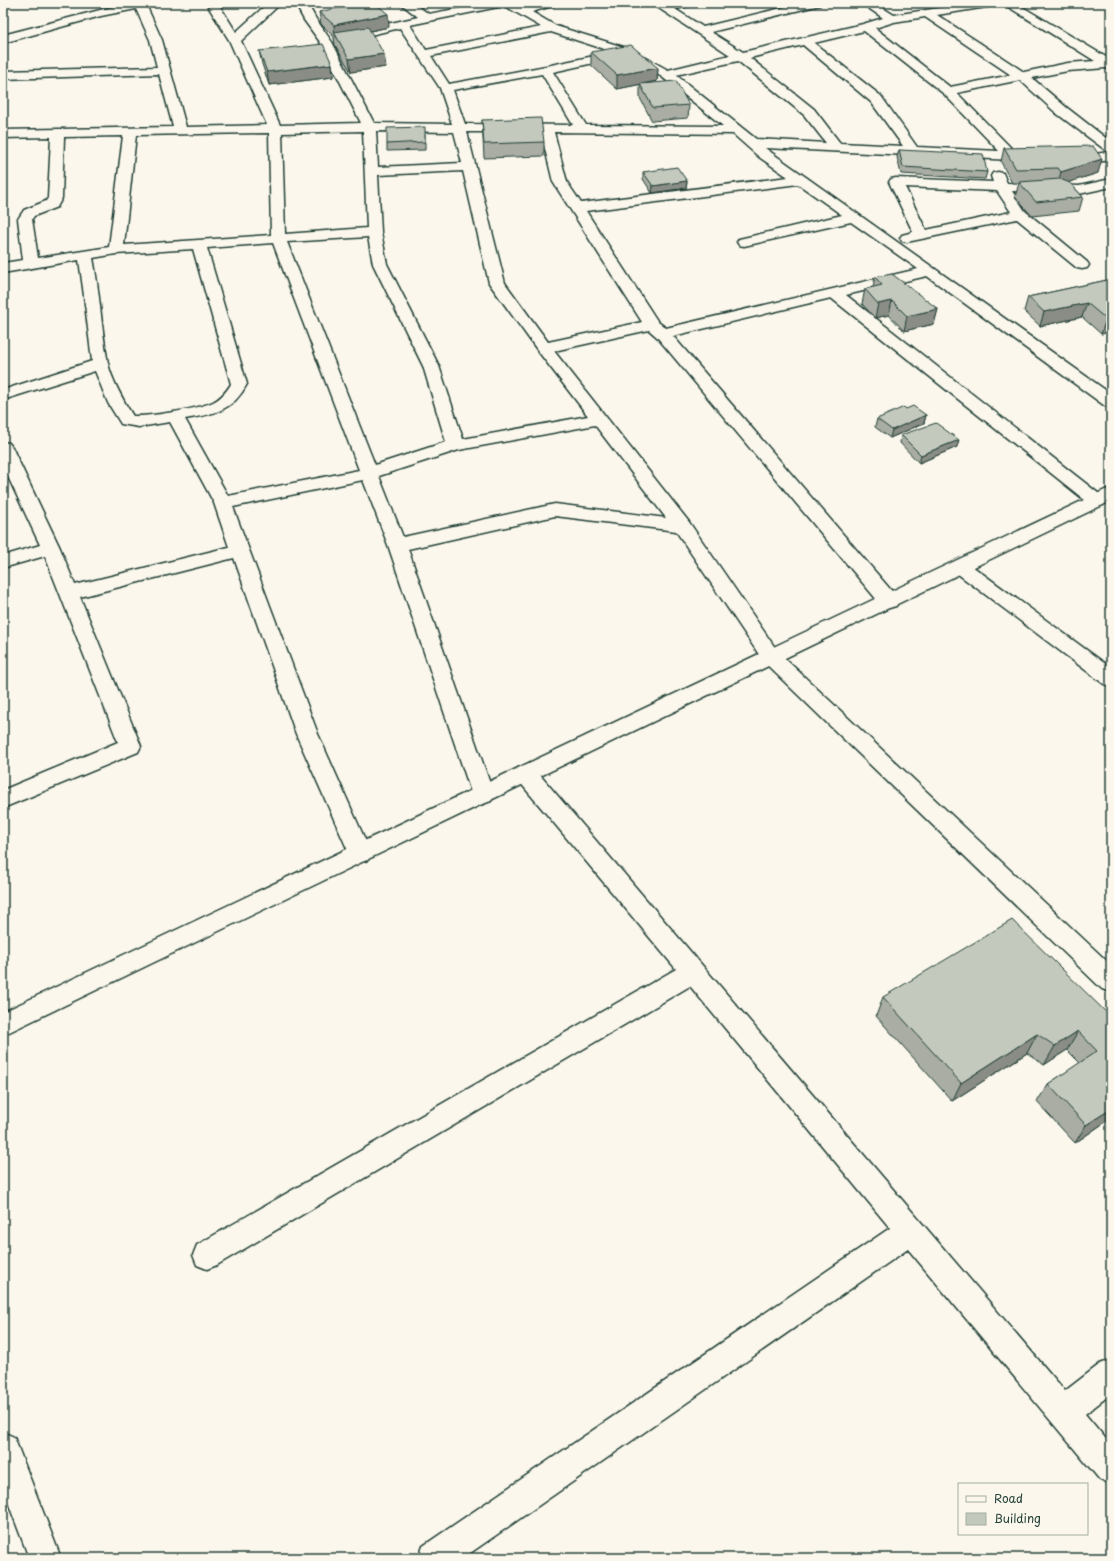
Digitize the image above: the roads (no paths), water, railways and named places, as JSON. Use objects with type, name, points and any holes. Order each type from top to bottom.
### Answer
[{"type":"street","points":[[90,3],[100,13]]},
{"type":"street","points":[[212,3],[235,40],[275,129],[278,238],[397,545],[483,795]]},
{"type":"street","points":[[235,40],[275,3]]},
{"type":"street","points":[[301,3],[310,20],[326,42],[369,127],[374,232],[380,264],[431,366],[456,445]]},
{"type":"street","points":[[406,3],[427,18]]},
{"type":"street","points":[[326,42],[427,18],[503,3]]},
{"type":"street","points":[[508,3],[552,28],[626,52],[666,74],[764,154],[891,243],[1111,402]]},
{"type":"street","points":[[523,11],[551,3]]},
{"type":"street","points":[[661,6],[689,3]]},
{"type":"street","points":[[701,31],[816,3]]},
{"type":"street","points":[[867,3],[892,19]]},
{"type":"street","points":[[666,74],[866,27],[892,19],[969,5],[994,3]]},
{"type":"street","points":[[1008,3],[1110,62]]},
{"type":"street","points":[[3,39],[100,13],[145,4],[181,131]]},
{"type":"street","points":[[661,6],[740,56],[809,112],[837,148]]},
{"type":"street","points":[[926,13],[1022,76],[1061,110],[1111,149]]},
{"type":"street","points":[[403,24],[446,88],[460,128],[497,283],[544,348],[682,526],[771,657],[1111,981]]},
{"type":"street","points":[[866,27],[948,90],[1011,156]]},
{"type":"street","points":[[423,54],[552,28]]},
{"type":"street","points":[[805,41],[876,99],[913,151]]},
{"type":"street","points":[[446,88],[546,70],[626,52]]},
{"type":"street","points":[[948,90],[1068,67],[1110,62]]},
{"type":"street","points":[[3,75],[164,70]]},
{"type":"street","points":[[546,70],[582,129]]},
{"type":"street","points":[[3,134],[369,127],[735,130]]},
{"type":"street","points":[[547,129],[560,182],[658,329],[888,601]]},
{"type":"street","points":[[116,250],[130,131]]},
{"type":"street","points":[[31,263],[25,219],[29,213],[52,204],[54,198],[58,133]]},
{"type":"street","points":[[753,144],[1042,157]]},
{"type":"street","points":[[884,150],[921,234]]},
{"type":"street","points":[[989,155],[1002,187],[1020,214],[1082,265]]},
{"type":"street","points":[[1058,158],[1097,158],[1111,156]]},
{"type":"street","points":[[1097,158],[1111,168]]},
{"type":"street","points":[[371,171],[470,167]]},
{"type":"street","points":[[892,171],[1002,187],[1079,190],[1111,184]]},
{"type":"street","points":[[576,208],[801,180]]},
{"type":"street","points":[[891,243],[921,234],[1020,214]]},
{"type":"street","points":[[744,242],[854,217]]},
{"type":"street","points":[[3,268],[116,250],[374,232]]},
{"type":"street","points":[[85,255],[91,288],[100,364],[116,403],[127,420],[137,422],[149,421],[211,409],[226,402],[235,392],[239,384],[199,245]]},
{"type":"street","points":[[544,348],[658,329],[834,293],[930,271]]},
{"type":"street","points":[[3,1024],[1104,498],[834,293]]},
{"type":"street","points":[[3,395],[100,364]]},
{"type":"street","points":[[175,416],[223,503],[307,734],[360,853]]},
{"type":"street","points":[[223,503],[370,473],[456,445],[599,419]]},
{"type":"street","points":[[3,447],[51,548],[130,746],[3,799]]},
{"type":"street","points":[[397,545],[555,510],[682,526]]},
{"type":"street","points":[[3,562],[51,548]]},
{"type":"street","points":[[69,593],[240,550]]},
{"type":"street","points":[[961,566],[1111,679]]},
{"type":"street","points":[[526,774],[1064,1411],[1111,1469]]},
{"type":"street","points":[[207,1255],[693,972]]},
{"type":"street","points":[[436,1558],[911,1230]]},
{"type":"street","points":[[1064,1411],[1111,1375]]},
{"type":"street","points":[[3,1448],[45,1558]]}]
